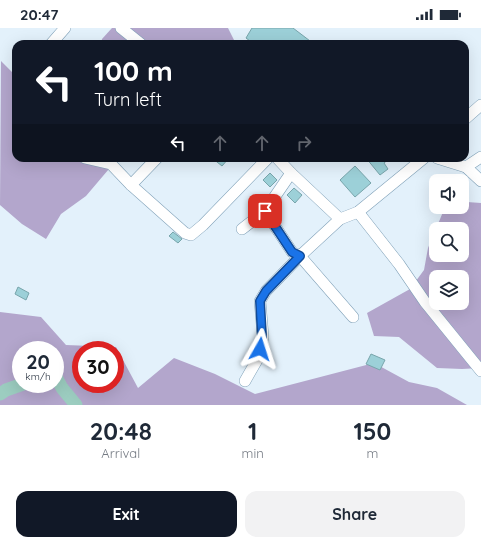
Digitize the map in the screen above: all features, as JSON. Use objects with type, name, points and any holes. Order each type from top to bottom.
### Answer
[{"type":"street","points":[[54,40],[65,28]]},
{"type":"street","points":[[121,28],[136,40]]},
{"type":"street","points":[[469,116],[481,105]]},
{"type":"street","points":[[466,167],[481,158]]},
{"type":"street","points":[[102,162],[111,164],[131,185],[185,233],[191,235],[204,225],[264,162]]},
{"type":"street","points":[[131,185],[153,162]]},
{"type":"street","points":[[281,162],[340,219]]},
{"type":"street","points":[[245,381],[257,360],[262,337],[260,301],[266,291],[300,256],[340,219],[358,212],[419,162]]},
{"type":"street","points":[[450,162],[466,167],[481,181]]},
{"type":"street","points":[[242,230],[265,211],[291,173]]},
{"type":"street","points":[[265,211],[292,252],[300,256],[353,317]]},
{"type":"street","points":[[358,212],[399,264],[425,302],[481,371]]},
{"type":"shaded area","points":[[112,28],[228,28],[234,40],[102,40]]},
{"type":"shaded area","points":[[1,61],[12,72],[12,162],[114,163],[86,196],[61,214],[46,239],[22,224],[0,205]]},
{"type":"shaded area","points":[[469,202],[481,203],[481,368],[437,368],[399,337],[374,336],[367,313],[410,289],[424,270],[429,246],[429,262],[469,262],[469,222],[439,222],[442,214],[469,214]]},
{"type":"shaded area","points":[[0,312],[41,317],[62,341],[12,341],[12,393],[64,393],[64,343],[66,345],[72,345],[72,393],[124,393],[124,362],[138,388],[174,358],[215,374],[255,394],[374,363],[409,382],[437,388],[467,405],[0,405]]},
{"type":"building","points":[[252,28],[293,28],[309,40],[249,40],[246,38]]},
{"type":"building","points":[[217,162],[226,162],[222,166]]},
{"type":"building","points":[[369,162],[385,162],[384,163],[388,169],[380,175]]},
{"type":"building","points":[[355,166],[371,183],[355,197],[340,180]]},
{"type":"building","points":[[270,173],[277,180],[270,187],[263,180]]},
{"type":"building","points":[[294,188],[302,195],[295,203],[287,195]]},
{"type":"building","points":[[173,232],[182,239],[178,243],[169,236]]},
{"type":"building","points":[[18,287],[29,293],[26,300],[15,294]]},
{"type":"building","points":[[371,354],[385,360],[380,370],[366,364]]},
{"type":"waterway","points":[[0,394],[12,388]]},
{"type":"waterway","points":[[64,390],[76,405]]},
{"type":"route","points":[[260,349],[262,337],[260,301],[266,291],[300,256],[292,252],[265,211]]}]
